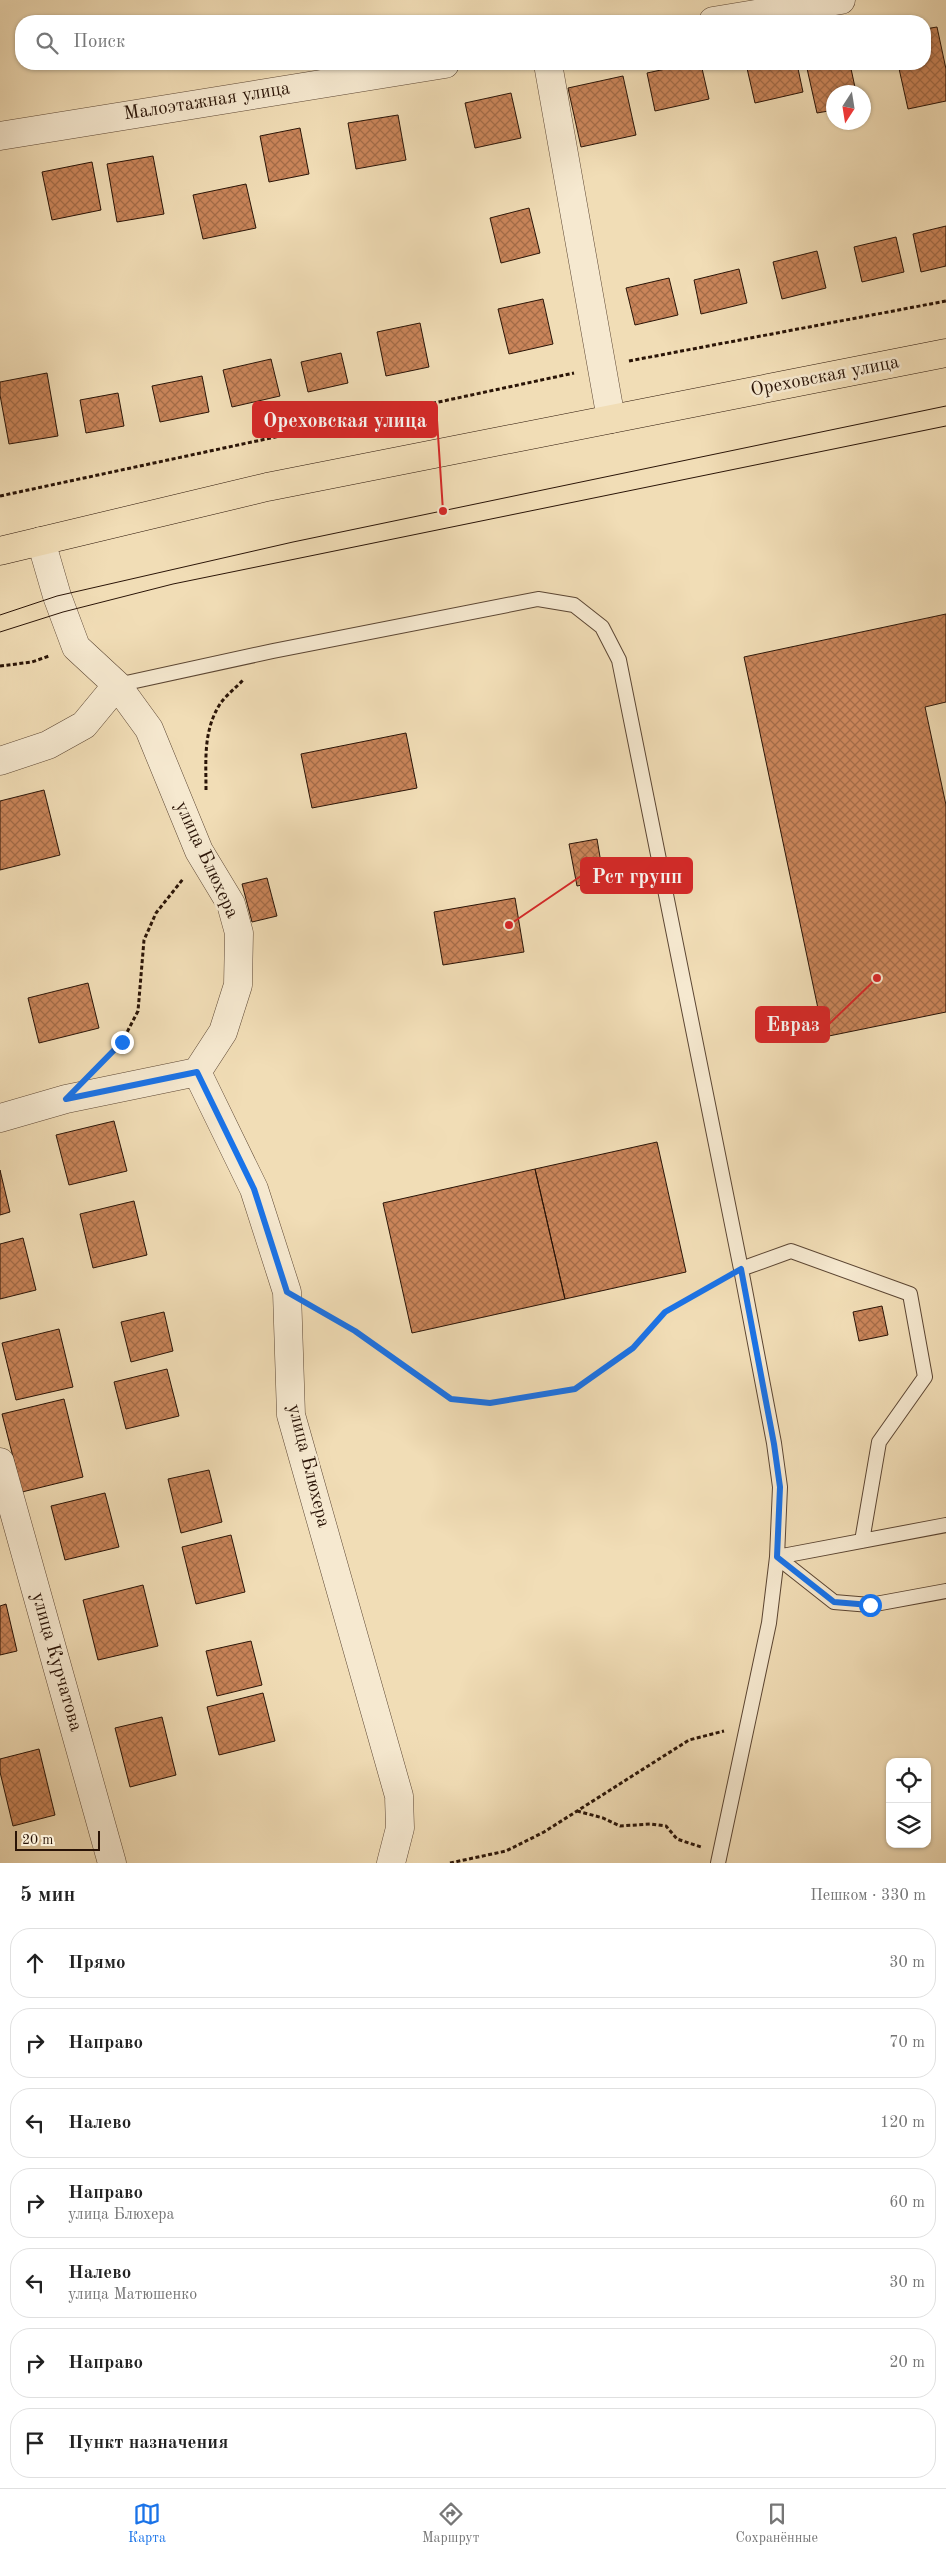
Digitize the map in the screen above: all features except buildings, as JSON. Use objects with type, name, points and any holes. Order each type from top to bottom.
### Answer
[{"type":"main road","name":"Ореховская улица","points":[[0,551],[267,487],[946,352]]},
{"type":"street","points":[[750,15],[841,0]]},
{"type":"street","name":"Малоэтажная улица","points":[[0,136],[408,70]]},
{"type":"street","points":[[549,70],[611,419]]},
{"type":"street","name":"улица Блюхера","points":[[41,541],[57,596],[76,647],[117,685],[149,729],[199,851],[231,904],[239,933],[238,985],[223,1032],[197,1072],[254,1189],[287,1292],[291,1415],[399,1796],[400,1828],[391,1863]]},
{"type":"street","points":[[0,761],[48,745],[84,725],[117,685]]},
{"type":"street","points":[[0,1118],[66,1099],[197,1072]]},
{"type":"street","name":"улица Курчатова","points":[[0,1462],[112,1863]]},
{"type":"lane","points":[[117,685],[273,651],[538,599],[574,606],[602,628],[619,660],[741,1269],[774,1444],[780,1487],[777,1557],[769,1624],[719,1858]]},
{"type":"lane","points":[[741,1269],[791,1252],[910,1294],[925,1377],[879,1442],[862,1541]]},
{"type":"lane","points":[[777,1557],[946,1526]]},
{"type":"lane","points":[[777,1557],[834,1602],[870,1605],[946,1592]]},
{"type":"path","points":[[0,496],[602,367],[946,300]]},
{"type":"path","points":[[0,666],[32,662],[76,647]]},
{"type":"path","points":[[206,796],[205,744],[212,721],[221,703],[273,651]]},
{"type":"path","points":[[101,1064],[122,1042],[138,1011],[144,940],[156,913],[182,880],[199,851]]},
{"type":"path","points":[[287,1292],[355,1331],[451,1399],[490,1403],[575,1389],[633,1348],[665,1312],[741,1269]]},
{"type":"path","points":[[450,1863],[506,1852],[577,1811],[689,1740],[749,1724]]},
{"type":"path","points":[[577,1811],[603,1818],[620,1826],[651,1824],[666,1826],[677,1839],[719,1858]]},
{"type":"tram line","points":[[0,615],[57,596],[293,542],[946,406]]},
{"type":"tram line","points":[[0,632],[63,612],[173,584],[946,426]]},
{"type":"place","name":"Ореховская улица","points":[[443,511]]},
{"type":"place","name":"Рст групп","points":[[509,925]]},
{"type":"place","name":"Евраз","points":[[877,978]]},
{"type":"route","points":[[122,1042],[66,1099],[197,1072],[254,1189],[287,1292],[355,1331],[451,1399],[490,1403],[575,1389],[633,1348],[665,1312],[741,1269],[774,1444],[780,1487],[777,1557],[834,1602],[870,1605]]}]
